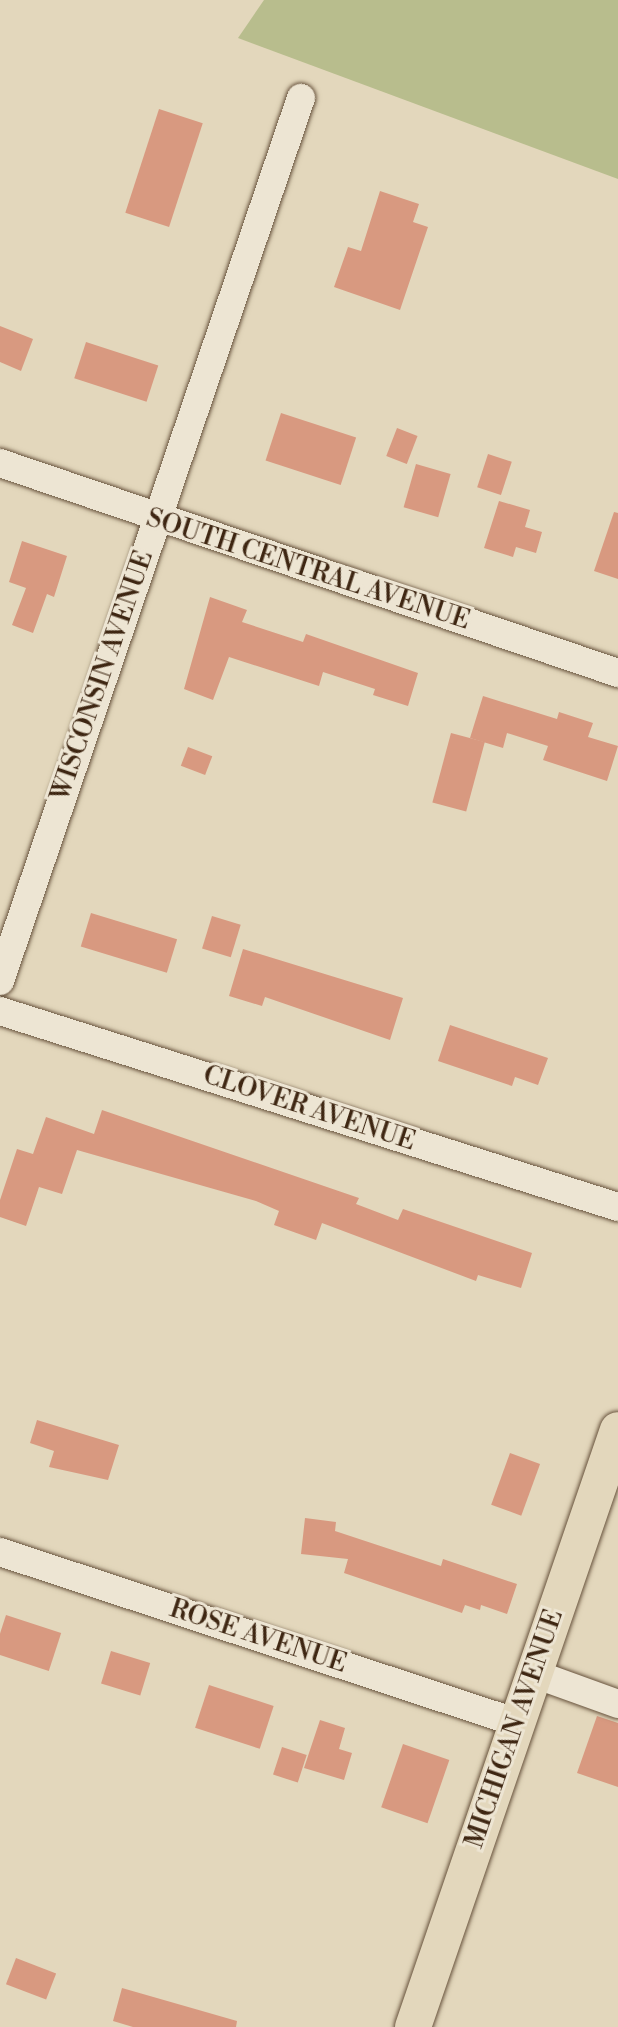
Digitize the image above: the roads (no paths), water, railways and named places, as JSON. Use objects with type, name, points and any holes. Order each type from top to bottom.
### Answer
[{"type":"main road","name":"MICHIGAN AVENUE","points":[[413,2027],[515,1722],[606,1506],[618,1430]]},
{"type":"street","name":"WISCONSIN AVENUE","points":[[0,981],[301,98]]},
{"type":"street","name":"SOUTH CENTRAL AVENUE","points":[[0,463],[156,519],[618,673]]},
{"type":"street","name":"CLOVER AVENUE","points":[[0,1011],[618,1207]]},
{"type":"street","name":"ROSE AVENUE","points":[[0,1552],[515,1722]]},
{"type":"street","points":[[535,1674],[618,1704]]}]
